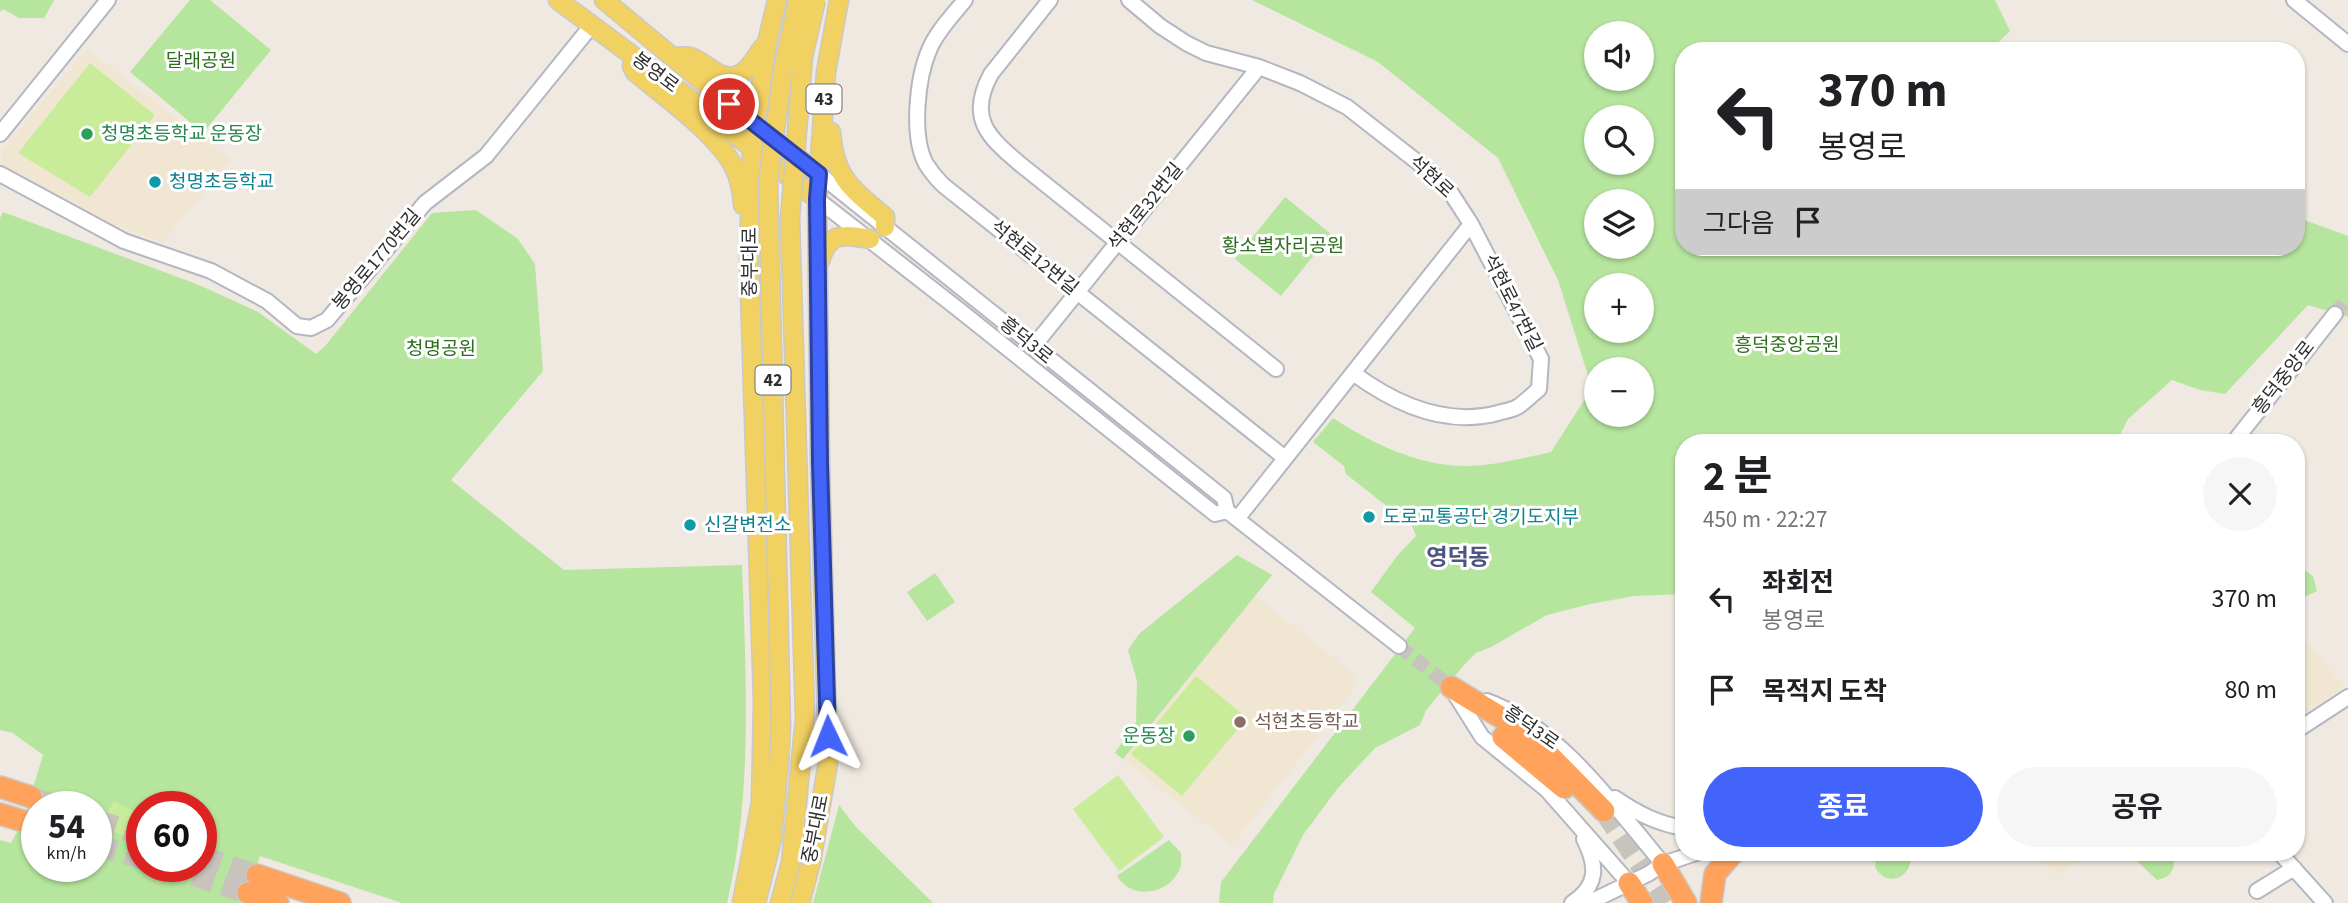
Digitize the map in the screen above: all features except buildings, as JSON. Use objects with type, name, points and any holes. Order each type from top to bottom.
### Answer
[{"type":"highway","points":[[1451,687],[1497,732],[1560,784],[1592,817]]},
{"type":"highway","points":[[0,787],[21,794]]},
{"type":"highway","points":[[0,814],[21,820]]},
{"type":"highway","points":[[1711,903],[1715,874],[1726,861]]},
{"type":"highway","points":[[1663,864],[1686,903]]},
{"type":"highway","points":[[1629,883],[1642,903]]},
{"type":"highway","points":[[278,903],[253,884],[340,903]]},
{"type":"main road","name":"봉영로","points":[[558,0],[817,199]]},
{"type":"main road","name":"봉영로","points":[[604,0],[819,174]]},
{"type":"main road","name":"중부대로","points":[[743,903],[761,802],[762,713],[749,260],[752,149],[767,43],[777,0]]},
{"type":"main road","name":"42","points":[[756,903],[772,839],[781,727],[768,182],[783,71],[798,0]]},
{"type":"main road","name":"중부대로","points":[[780,903],[791,862],[805,718],[790,218],[803,57],[816,0]]},
{"type":"main road","name":"중부대로","points":[[800,903],[811,862],[828,764],[820,463],[817,199],[826,76],[839,0]]},
{"type":"main road","points":[[672,57],[690,57],[722,75],[736,76],[743,73],[767,43]]},
{"type":"main road","points":[[634,57],[632,66],[635,72],[714,140],[734,167],[741,189],[749,260]]},
{"type":"main road","points":[[664,79],[678,76],[710,103],[717,100],[717,94]]},
{"type":"main road","points":[[826,76],[832,153],[841,176],[885,217],[884,227]]},
{"type":"main road","points":[[818,268],[823,250],[831,240],[849,236],[870,239]]},
{"type":"street","points":[[0,134],[108,0]]},
{"type":"street","name":"석현로12번길","points":[[965,0],[939,33],[926,58],[919,90],[917,120],[925,162],[943,185],[1285,458]]},
{"type":"street","points":[[1050,0],[991,74],[983,88],[981,104],[987,133],[995,143],[1276,369]]},
{"type":"street","name":"석현로","points":[[1129,0],[1160,26],[1206,53],[1259,67],[1300,83],[1347,107],[1434,175],[1451,192],[1471,224]]},
{"type":"street","points":[[2294,0],[2348,44]]},
{"type":"street","name":"봉영로1770번길","points":[[0,174],[124,241],[211,271],[267,300],[297,326],[311,328],[327,320],[425,203],[486,156],[592,26]]},
{"type":"street","name":"석현로32번길","points":[[1033,347],[1259,67]]},
{"type":"street","name":"흥덕3로","points":[[819,174],[1224,498],[1232,515],[1399,646]]},
{"type":"street","name":"흥덕3로","points":[[817,199],[1214,514],[1232,515]]},
{"type":"street","points":[[1232,515],[1285,458],[1471,224]]},
{"type":"street","name":"석현로47번길","points":[[1353,373],[1399,403],[1420,411],[1458,417],[1479,418],[1517,407],[1539,389],[1541,359],[1471,224]]},
{"type":"street","name":"흥덕중앙로","points":[[2240,434],[2335,314]]},
{"type":"street","name":"흥덕3로","points":[[1451,687],[1510,709],[1571,757],[1663,864]]},
{"type":"street","points":[[2305,725],[2348,697]]},
{"type":"street","points":[[1586,774],[1632,810],[1665,825],[1675,827]]},
{"type":"street","points":[[1592,817],[1629,883]]},
{"type":"street","points":[[1572,903],[1585,895],[1592,881],[1592,817]]},
{"type":"street","points":[[1588,903],[1675,860]]},
{"type":"street","points":[[2288,861],[2325,903]]},
{"type":"street","points":[[2258,891],[2294,868]]},
{"type":"shaded area","points":[[87,49],[231,160],[162,243],[111,223],[3,165],[1,152]]},
{"type":"shaded area","name":"석현초등학교","points":[[1255,596],[1353,673],[1357,685],[1232,845],[1123,759]]},
{"type":"shaded area","points":[[2305,640],[2344,687],[2305,713]]},
{"type":"shaded area","points":[[2043,861],[2077,861],[2056,876]]},
{"type":"green space","points":[[0,0],[54,0],[44,18],[19,18],[3,9],[0,12]]},
{"type":"green space","name":"달래공원","points":[[190,0],[210,0],[271,50],[203,133],[130,72]]},
{"type":"green space","name":"흥덕중앙공원","points":[[1252,0],[1995,0],[2010,31],[1998,42],[1675,42],[1675,256],[2305,256],[2305,220],[2348,236],[2348,317],[2308,305],[2225,394],[2200,390],[2172,380],[2128,419],[2120,434],[1675,434],[1675,594],[1634,596],[1547,615],[1476,653],[1426,710],[1420,725],[1375,748],[1337,789],[1303,835],[1274,894],[1273,903],[1219,903],[1221,882],[1415,628],[1371,592],[1397,556],[1416,536],[1412,526],[1346,474],[1344,466],[1313,442],[1333,418],[1396,451],[1430,462],[1465,466],[1487,465],[1551,452],[1584,400],[1584,427],[1654,427],[1654,357],[1584,357],[1584,363],[1558,280],[1498,158],[1378,62]]},
{"type":"green space","name":"청명초등학교 운동장","points":[[90,63],[155,115],[90,197],[18,153]]},
{"type":"green space","name":"황소별자리공원","points":[[1285,197],[1331,234],[1281,296],[1235,259]]},
{"type":"green space","name":"청명공원","points":[[476,210],[518,239],[535,264],[543,371],[451,480],[564,570],[742,565],[746,735],[741,820],[727,903],[402,903],[260,856],[244,903],[0,903],[0,840],[11,843],[21,825],[21,882],[112,882],[112,791],[32,791],[43,755],[13,733],[0,730],[0,218],[3,212],[199,285],[258,312],[316,354],[432,213]]},
{"type":"green space","points":[[1237,555],[1272,575],[1123,759],[1115,753],[1136,722],[1137,681],[1128,650],[1139,634]]},
{"type":"green space","points":[[2305,570],[2313,576],[2317,591],[2305,597]]},
{"type":"green space","points":[[935,573],[955,602],[927,621],[907,592]]},
{"type":"green space","name":"운동장","points":[[1196,676],[1247,718],[1182,796],[1131,754]]},
{"type":"green space","points":[[1118,775],[1164,837],[1119,871],[1073,809]]},
{"type":"green space","points":[[114,801],[126,807],[126,837],[112,830]]},
{"type":"green space","points":[[839,805],[856,827],[933,903],[813,903]]},
{"type":"green space","points":[[1169,840],[1181,853],[1181,865],[1170,883],[1152,891],[1142,892],[1124,884],[1117,876]]},
{"type":"green space","points":[[1876,861],[1910,861],[1905,873],[1893,879],[1880,874],[1875,867]]},
{"type":"green space","points":[[2137,861],[2174,861],[2170,874],[2157,880]]},
{"type":"tunnel","points":[[2335,314],[2348,297]]},
{"type":"tunnel","points":[[1399,646],[1451,687]]},
{"type":"tunnel","points":[[1604,811],[1666,903]]},
{"type":"tunnel","points":[[112,825],[126,830]]},
{"type":"tunnel","points":[[112,850],[126,854]]},
{"type":"tunnel","points":[[217,861],[257,875]]},
{"type":"tunnel","points":[[214,882],[248,893]]},
{"type":"place","name":"청명초등학교 운동장","points":[[87,134]]},
{"type":"place","name":"청명초등학교","points":[[155,182]]},
{"type":"place","name":"도로교통공단 경기도지부","points":[[1369,517]]},
{"type":"place","name":"신갈변전소","points":[[690,525]]},
{"type":"place","name":"석현초등학교","points":[[1240,722]]},
{"type":"place","name":"운동장","points":[[1189,736]]},
{"type":"district","name":"영덕동","points":[[1458,557]]},
{"type":"route","points":[[729,104],[819,174],[820,463],[828,736]]}]
